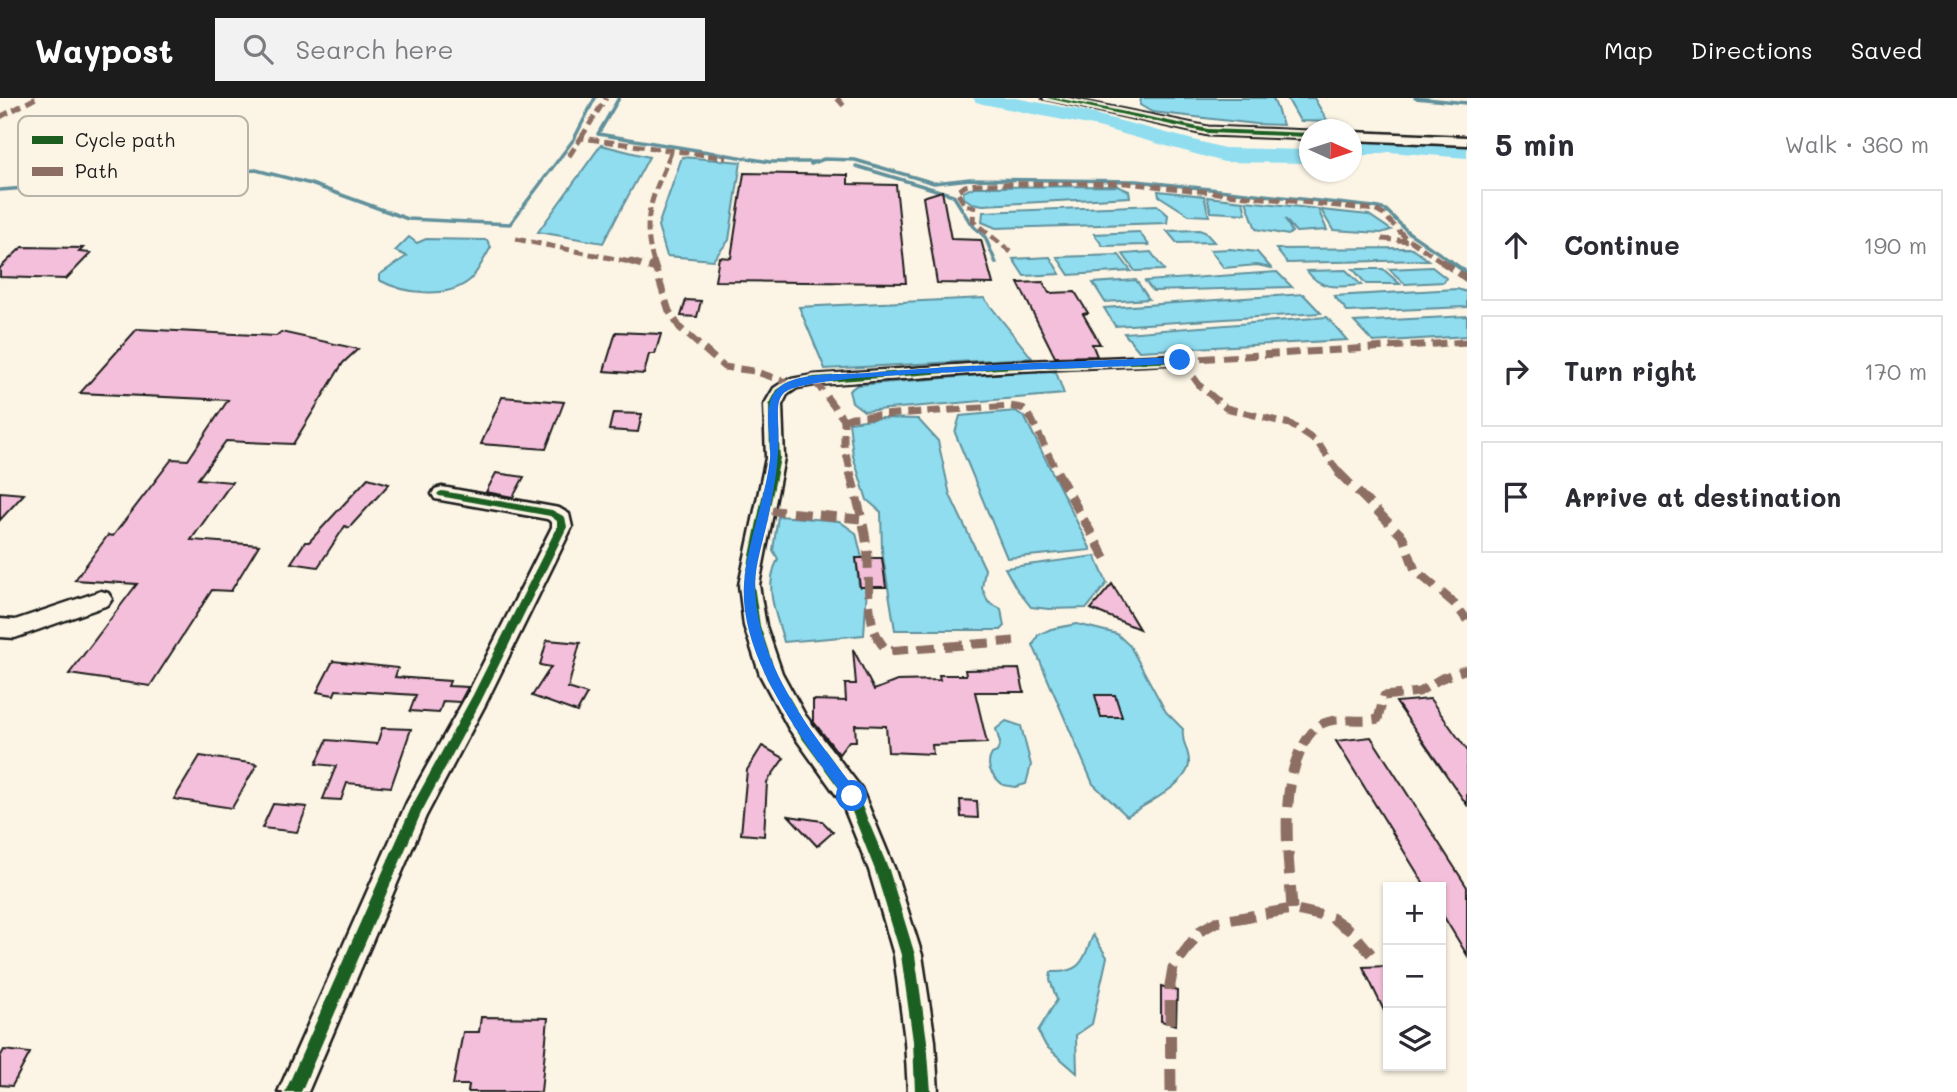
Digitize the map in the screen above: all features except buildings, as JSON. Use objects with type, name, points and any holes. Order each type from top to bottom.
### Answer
[{"type":"street","points":[[1049,98],[1208,131],[1299,135]]},
{"type":"street","points":[[1362,136],[1467,141]]},
{"type":"street","points":[[923,1092],[920,1041],[908,955],[882,870],[852,796],[797,722],[771,675],[755,626],[750,585],[775,458],[773,405],[780,391],[792,384],[814,380],[999,367],[1180,360]]},
{"type":"street","points":[[293,1092],[416,810],[477,698],[562,527],[562,519],[552,513],[442,494]]},
{"type":"street","points":[[0,628],[15,629],[101,599]]},
{"type":"water","points":[[1141,98],[1273,98],[1283,125],[1152,112],[1140,105]]},
{"type":"water","points":[[1287,98],[1314,98],[1326,119],[1299,119]]},
{"type":"water","points":[[601,145],[649,157],[603,243],[538,232]]},
{"type":"water","points":[[682,157],[741,162],[729,240],[713,260],[667,256],[658,226]]},
{"type":"water","points":[[1117,186],[1129,191],[1130,197],[983,205],[964,198],[963,192],[974,187]]},
{"type":"water","points":[[1158,191],[1204,196],[1209,216],[1189,215],[1159,196]]},
{"type":"water","points":[[1207,197],[1243,201],[1246,214],[1211,212]]},
{"type":"water","points":[[1246,201],[1318,209],[1327,230],[1296,232],[1285,219],[1292,232],[1288,235],[1256,229]]},
{"type":"water","points":[[1157,205],[1168,215],[1167,223],[996,228],[982,222],[983,212]]},
{"type":"water","points":[[1321,210],[1369,215],[1391,230],[1381,233],[1333,230]]},
{"type":"water","points":[[1167,231],[1205,232],[1214,242],[1177,243]]},
{"type":"water","points":[[1139,232],[1149,245],[1103,246],[1094,234]]},
{"type":"water","points":[[409,237],[417,243],[426,239],[487,240],[491,247],[473,277],[460,286],[437,292],[412,291],[379,280],[379,275],[407,256],[395,251]]},
{"type":"water","points":[[1412,248],[1428,260],[1287,263],[1276,249]]},
{"type":"water","points":[[1210,250],[1257,252],[1271,268],[1257,265],[1224,268]]},
{"type":"water","points":[[1151,252],[1164,270],[1135,271],[1123,254]]},
{"type":"water","points":[[1119,255],[1131,271],[1069,275],[1057,257]]},
{"type":"water","points":[[1050,257],[1060,274],[1024,276],[1013,259]]},
{"type":"water","points":[[1432,267],[1446,278],[1444,282],[1405,284],[1389,269]]},
{"type":"water","points":[[1353,269],[1383,269],[1400,284],[1366,284]]},
{"type":"water","points":[[1346,270],[1361,285],[1324,285],[1307,271]]},
{"type":"water","points":[[1277,272],[1292,287],[1153,291],[1145,281]]},
{"type":"water","points":[[1136,280],[1149,299],[1105,302],[1093,283]]},
{"type":"water","points":[[1457,289],[1467,292],[1467,307],[1348,312],[1334,296]]},
{"type":"water","points":[[1303,294],[1321,313],[1115,326],[1104,308]]},
{"type":"water","points":[[984,298],[1032,358],[825,369],[799,307]]},
{"type":"water","points":[[1467,316],[1467,336],[1373,342],[1354,322]]},
{"type":"water","points":[[1327,317],[1347,340],[1139,351],[1124,333]]},
{"type":"water","points":[[1045,370],[1056,372],[1064,394],[864,411],[852,402],[849,391],[857,385]]},
{"type":"water","points":[[1016,411],[1025,418],[1091,550],[1007,558],[955,433],[960,416]]},
{"type":"water","points":[[880,418],[918,419],[938,441],[950,495],[985,569],[982,588],[988,602],[1001,609],[1004,627],[1001,630],[895,630],[882,551],[881,512],[867,500],[853,456],[849,422]]},
{"type":"water","points":[[778,516],[839,521],[856,533],[862,558],[856,558],[859,586],[867,587],[864,635],[784,642],[771,590],[771,580],[778,559],[773,550]]},
{"type":"water","points":[[1095,556],[1107,583],[1087,608],[1031,607],[1005,568]]},
{"type":"water","points":[[1077,624],[1117,634],[1130,646],[1166,712],[1183,729],[1189,762],[1182,778],[1165,793],[1127,816],[1093,784],[1033,645],[1038,635],[1051,629]]},
{"type":"water","points":[[1006,721],[1021,726],[1031,765],[1026,784],[1015,787],[1003,785],[989,767],[992,754],[997,752],[1000,743],[996,729]]},
{"type":"water","points":[[1093,935],[1107,957],[1092,1024],[1076,1035],[1077,1073],[1046,1046],[1038,1031],[1057,1000],[1050,980],[1051,972],[1069,970],[1080,963]]},
{"type":"waterway","points":[[248,171],[256,170],[311,184],[408,219],[510,224],[574,139],[595,98]]},
{"type":"waterway","points":[[619,98],[598,134],[770,162],[814,162]]},
{"type":"waterway","points":[[983,98],[1098,120],[1224,155],[1299,156]]},
{"type":"waterway","points":[[1415,98],[1467,103]]},
{"type":"waterway","points":[[1362,150],[1389,146],[1467,152]]},
{"type":"waterway","points":[[811,164],[824,159],[855,160],[934,183],[970,179],[1137,181],[1374,207],[1386,210],[1408,232],[1453,263]]},
{"type":"waterway","points":[[856,166],[953,195],[971,224],[985,237],[996,263]]},
{"type":"waterway","points":[[0,190],[18,189]]},
{"type":"waterway","points":[[1450,261],[1467,273]]},
{"type":"marked path","points":[[0,117],[36,98]]},
{"type":"marked path","points":[[581,138],[606,98]]},
{"type":"marked path","points":[[837,98],[844,106]]},
{"type":"marked path","points":[[569,156],[581,138],[727,158]]},
{"type":"marked path","points":[[672,150],[647,213],[648,245],[669,311],[680,328],[724,367],[754,371],[792,384]]},
{"type":"marked path","points":[[1011,252],[976,224],[973,220],[974,207],[965,205],[957,192],[965,186],[977,184],[1126,183],[1375,210],[1384,215],[1404,236],[1467,279]]},
{"type":"marked path","points":[[516,239],[605,255],[656,269]]},
{"type":"marked path","points":[[1382,239],[1411,241]]},
{"type":"marked path","points":[[1180,360],[1467,342]]},
{"type":"marked path","points":[[1181,360],[1200,386],[1226,408],[1290,424],[1317,442],[1332,466],[1403,537],[1415,570],[1455,604],[1467,620]]},
{"type":"marked path","points":[[814,380],[844,420],[844,445],[867,545],[872,622],[882,646],[888,651],[1014,641]]},
{"type":"marked path","points":[[844,420],[852,417],[1010,406],[1022,408],[1032,420],[1066,490],[1108,563]]},
{"type":"marked path","points":[[765,510],[860,519]]},
{"type":"marked path","points":[[1292,909],[1289,807],[1298,754],[1309,734],[1331,719],[1378,719],[1384,696],[1419,692],[1440,679],[1467,669]]},
{"type":"marked path","points":[[1171,1092],[1170,985],[1173,968],[1200,931],[1216,922],[1292,909],[1332,918],[1351,931],[1371,954]]},
{"type":"cycle path","points":[[1049,98],[1208,131],[1299,135]]},
{"type":"cycle path","points":[[923,1092],[920,1041],[908,955],[882,870],[852,796],[797,722],[771,675],[755,626],[749,585],[775,458],[773,405],[780,392],[792,384],[814,380],[999,367],[1180,360]]},
{"type":"cycle path","points":[[293,1092],[416,810],[477,698],[562,527],[562,519],[552,513],[442,494]]},
{"type":"route","points":[[852,796],[797,722],[771,675],[755,626],[750,585],[775,458],[773,405],[780,391],[792,384],[814,380],[887,374],[1180,360]]}]
